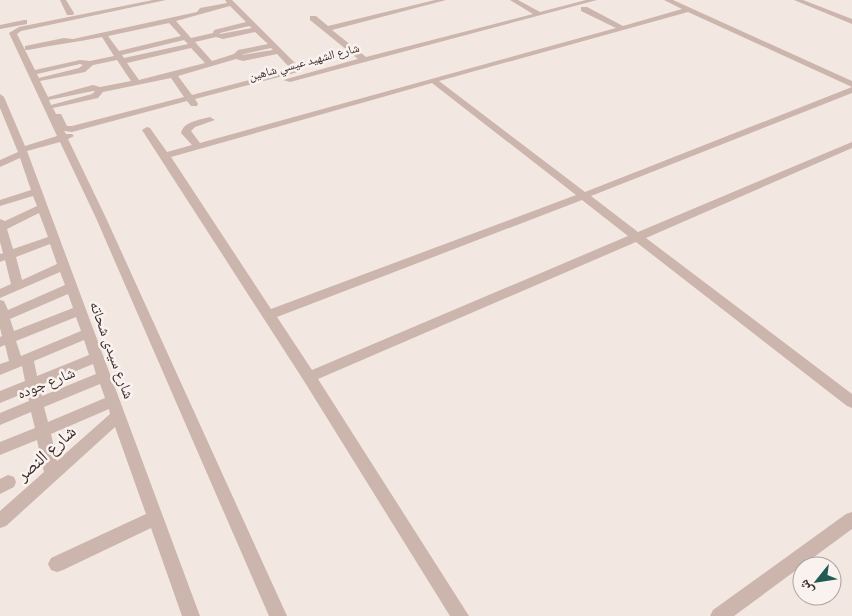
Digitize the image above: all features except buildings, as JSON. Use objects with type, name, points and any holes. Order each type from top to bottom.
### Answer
[{"type":"street","points":[[63,0],[70,12]]},
{"type":"street","points":[[29,51],[67,46],[72,44],[73,41],[104,35],[129,12],[134,0]]},
{"type":"street","points":[[163,0],[129,12],[14,31],[13,33],[49,97],[62,138],[101,218],[278,616]]},
{"type":"street","points":[[0,27],[70,12],[129,12],[171,20],[199,14],[203,10],[233,5],[295,67],[295,70],[192,101],[68,129],[62,126],[21,36],[25,32],[129,12],[176,0]]},
{"type":"street","points":[[326,29],[443,0]]},
{"type":"street","points":[[513,0],[539,14]]},
{"type":"street","name":"شارع الشهيد عيسي شاهين","points":[[22,150],[192,101],[594,0]]},
{"type":"street","points":[[668,0],[852,84]]},
{"type":"street","points":[[797,0],[852,22]]},
{"type":"street","points":[[584,9],[624,29]]},
{"type":"street","points":[[165,156],[688,10]]},
{"type":"street","points":[[313,18],[363,59]]},
{"type":"street","points":[[171,20],[209,64]]},
{"type":"street","points":[[40,75],[82,70],[90,63],[216,35],[216,32],[221,30],[254,26]]},
{"type":"street","points":[[104,35],[121,57],[136,82]]},
{"type":"street","points":[[49,97],[95,96],[100,90],[173,75],[237,56],[241,52],[276,48]]},
{"type":"street","points":[[173,75],[192,101]]},
{"type":"street","points":[[433,80],[852,402]]},
{"type":"street","points":[[269,315],[583,196],[852,90]]},
{"type":"street","name":"شارع سيدى شحاته","points":[[0,97],[22,150],[191,616]]},
{"type":"street","points":[[198,147],[186,134],[186,130],[192,125],[210,120]]},
{"type":"street","points":[[147,130],[309,377],[460,616]]},
{"type":"street","points":[[309,377],[852,145]]},
{"type":"street","points":[[0,158],[22,150]]},
{"type":"street","points":[[0,164],[22,150]]},
{"type":"street","points":[[0,203],[37,191]]},
{"type":"street","points":[[18,286],[5,256],[0,226],[42,207]]},
{"type":"street","points":[[5,256],[54,239]]},
{"type":"street","points":[[0,294],[64,266]]},
{"type":"street","points":[[52,475],[32,383],[21,361],[4,341],[1,313],[72,287]]},
{"type":"street","points":[[4,341],[80,310]]},
{"type":"street","points":[[0,370],[88,334]]},
{"type":"street","points":[[0,397],[97,357]]},
{"type":"street","name":"شارع جوده","points":[[0,420],[104,376]]},
{"type":"street","points":[[0,449],[43,431],[116,408]]},
{"type":"street","name":"شارع النصر","points":[[0,521],[52,475],[116,408]]},
{"type":"street","points":[[57,564],[155,518]]},
{"type":"street","points":[[719,616],[852,519]]}]
